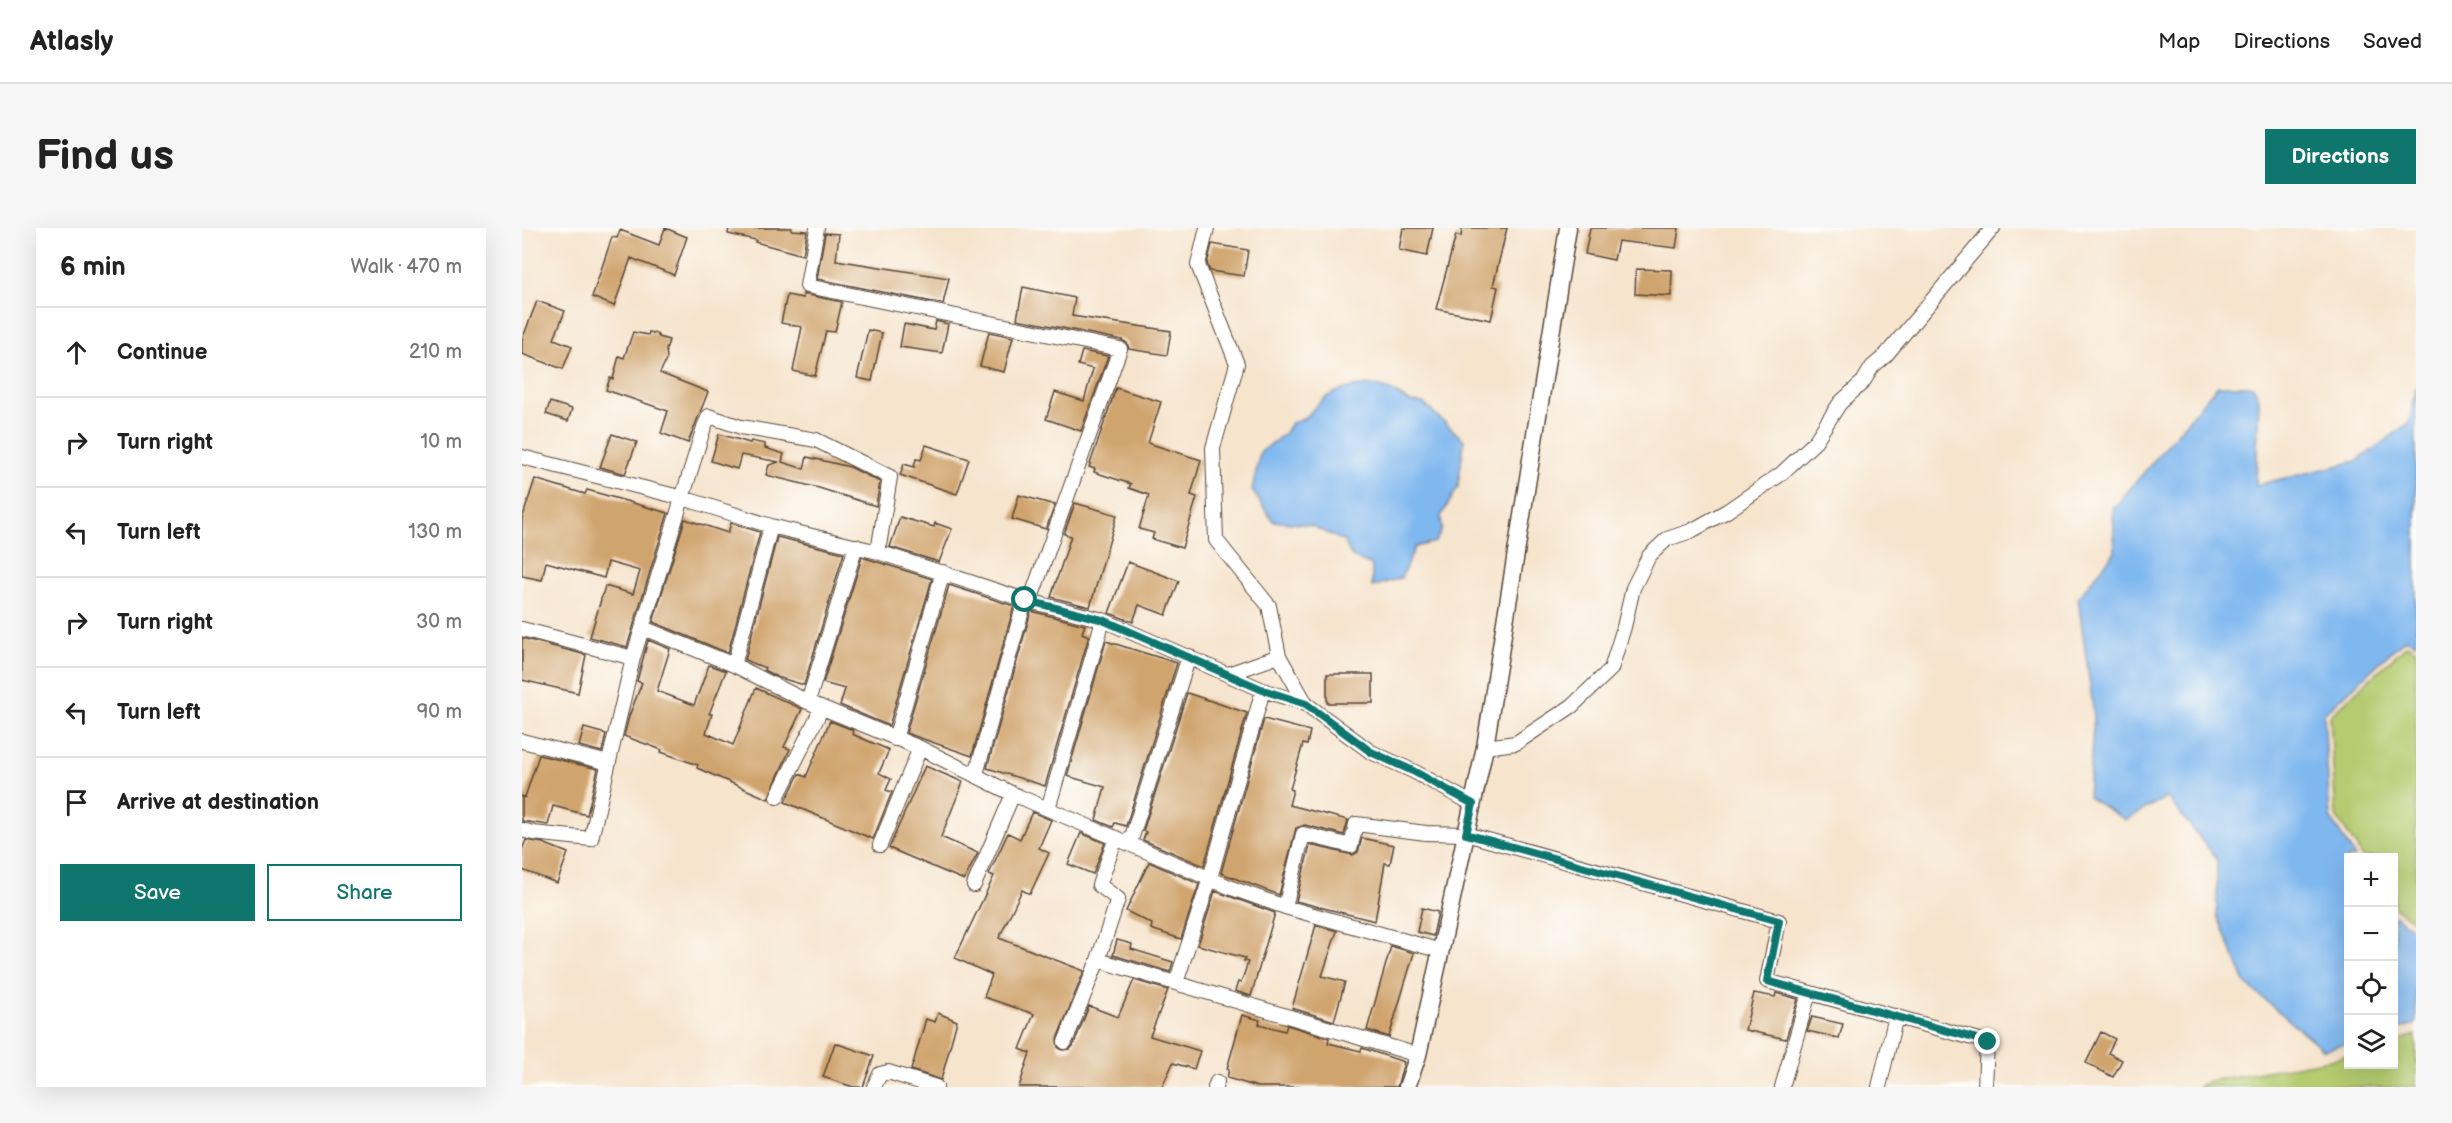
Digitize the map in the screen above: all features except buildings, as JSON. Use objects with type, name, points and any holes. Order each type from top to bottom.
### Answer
[{"type":"street","points":[[817,228],[807,286],[1120,349],[1027,601],[976,774]]},
{"type":"street","points":[[1207,228],[1198,265],[1237,364],[1213,448],[1216,540],[1269,606],[1279,656],[1306,704]]},
{"type":"street","points":[[1407,1087],[1418,1055],[1485,747],[1568,228]]},
{"type":"street","points":[[1485,747],[1516,743],[1572,706],[1611,669],[1633,588],[1649,556],[1667,538],[1691,531],[1727,511],[1781,474],[1814,443],[1840,403],[1863,382],[1872,367],[1885,356],[1993,228]]},
{"type":"street","points":[[522,830],[591,839],[633,658],[704,427],[710,417],[741,428],[816,440],[890,477],[878,552]]},
{"type":"street","points":[[522,457],[682,498],[771,526],[878,552],[1027,601],[1103,620],[1263,690],[1306,704],[1371,752],[1413,771],[1473,804]]},
{"type":"street","points":[[734,665],[771,526]]},
{"type":"street","points":[[808,702],[856,546]]},
{"type":"street","points":[[895,739],[944,572]]},
{"type":"street","points":[[1048,809],[1103,620]]},
{"type":"street","points":[[643,628],[734,665],[808,702],[920,748],[1014,794],[1210,878],[1285,907],[1441,951]]},
{"type":"street","points":[[522,630],[633,658]]},
{"type":"street","points":[[1130,843],[1189,656]]},
{"type":"street","points":[[1228,674],[1279,656]]},
{"type":"street","points":[[1176,983],[1210,878],[1263,690]]},
{"type":"street","points":[[777,797],[822,708]]},
{"type":"street","points":[[522,741],[609,763]]},
{"type":"street","points":[[880,845],[920,748]]},
{"type":"street","points":[[974,885],[1014,794]]},
{"type":"street","points":[[1285,907],[1303,834],[1351,846],[1356,824],[1426,833],[1466,834],[1779,921],[1767,981],[1988,1042],[1985,1087]]},
{"type":"street","points":[[1065,1042],[1098,960],[1118,899],[1099,885],[1116,838]]},
{"type":"street","points":[[1098,960],[1418,1055]]},
{"type":"street","points":[[1782,1087],[1809,993]]},
{"type":"street","points":[[1879,1087],[1896,1016]]},
{"type":"street","points":[[874,1087],[880,1074],[888,1072],[936,1087]]},
{"type":"green space","points":[[2407,645],[2416,650],[2416,923],[2398,910],[2398,853],[2360,853],[2336,816],[2330,716]]},
{"type":"green space","points":[[2416,1035],[2416,1087],[2198,1087],[2209,1081],[2344,1056],[2344,1069],[2398,1069],[2398,1041]]},
{"type":"water","points":[[1374,385],[1392,391],[1410,402],[1423,403],[1464,440],[1458,487],[1441,516],[1442,529],[1435,542],[1415,547],[1401,578],[1372,587],[1372,565],[1352,557],[1344,541],[1310,525],[1273,521],[1252,490],[1260,453],[1285,433],[1291,423],[1306,417],[1326,397],[1339,391]]},
{"type":"water","points":[[2416,385],[2416,644],[2405,639],[2324,714],[2330,817],[2352,853],[2344,853],[2344,1044],[2324,1050],[2245,983],[2217,915],[2217,859],[2167,797],[2125,820],[2088,797],[2094,716],[2078,598],[2115,552],[2113,509],[2217,386],[2253,386],[2259,399],[2256,485],[2357,461],[2409,423]]},
{"type":"water","points":[[2398,918],[2416,931],[2416,1024],[2398,1029]]},
{"type":"route","points":[[1025,600],[1083,613],[1103,620],[1263,690],[1306,704],[1371,752],[1413,771],[1473,804],[1466,834],[1779,921],[1767,981],[1988,1042]]}]
